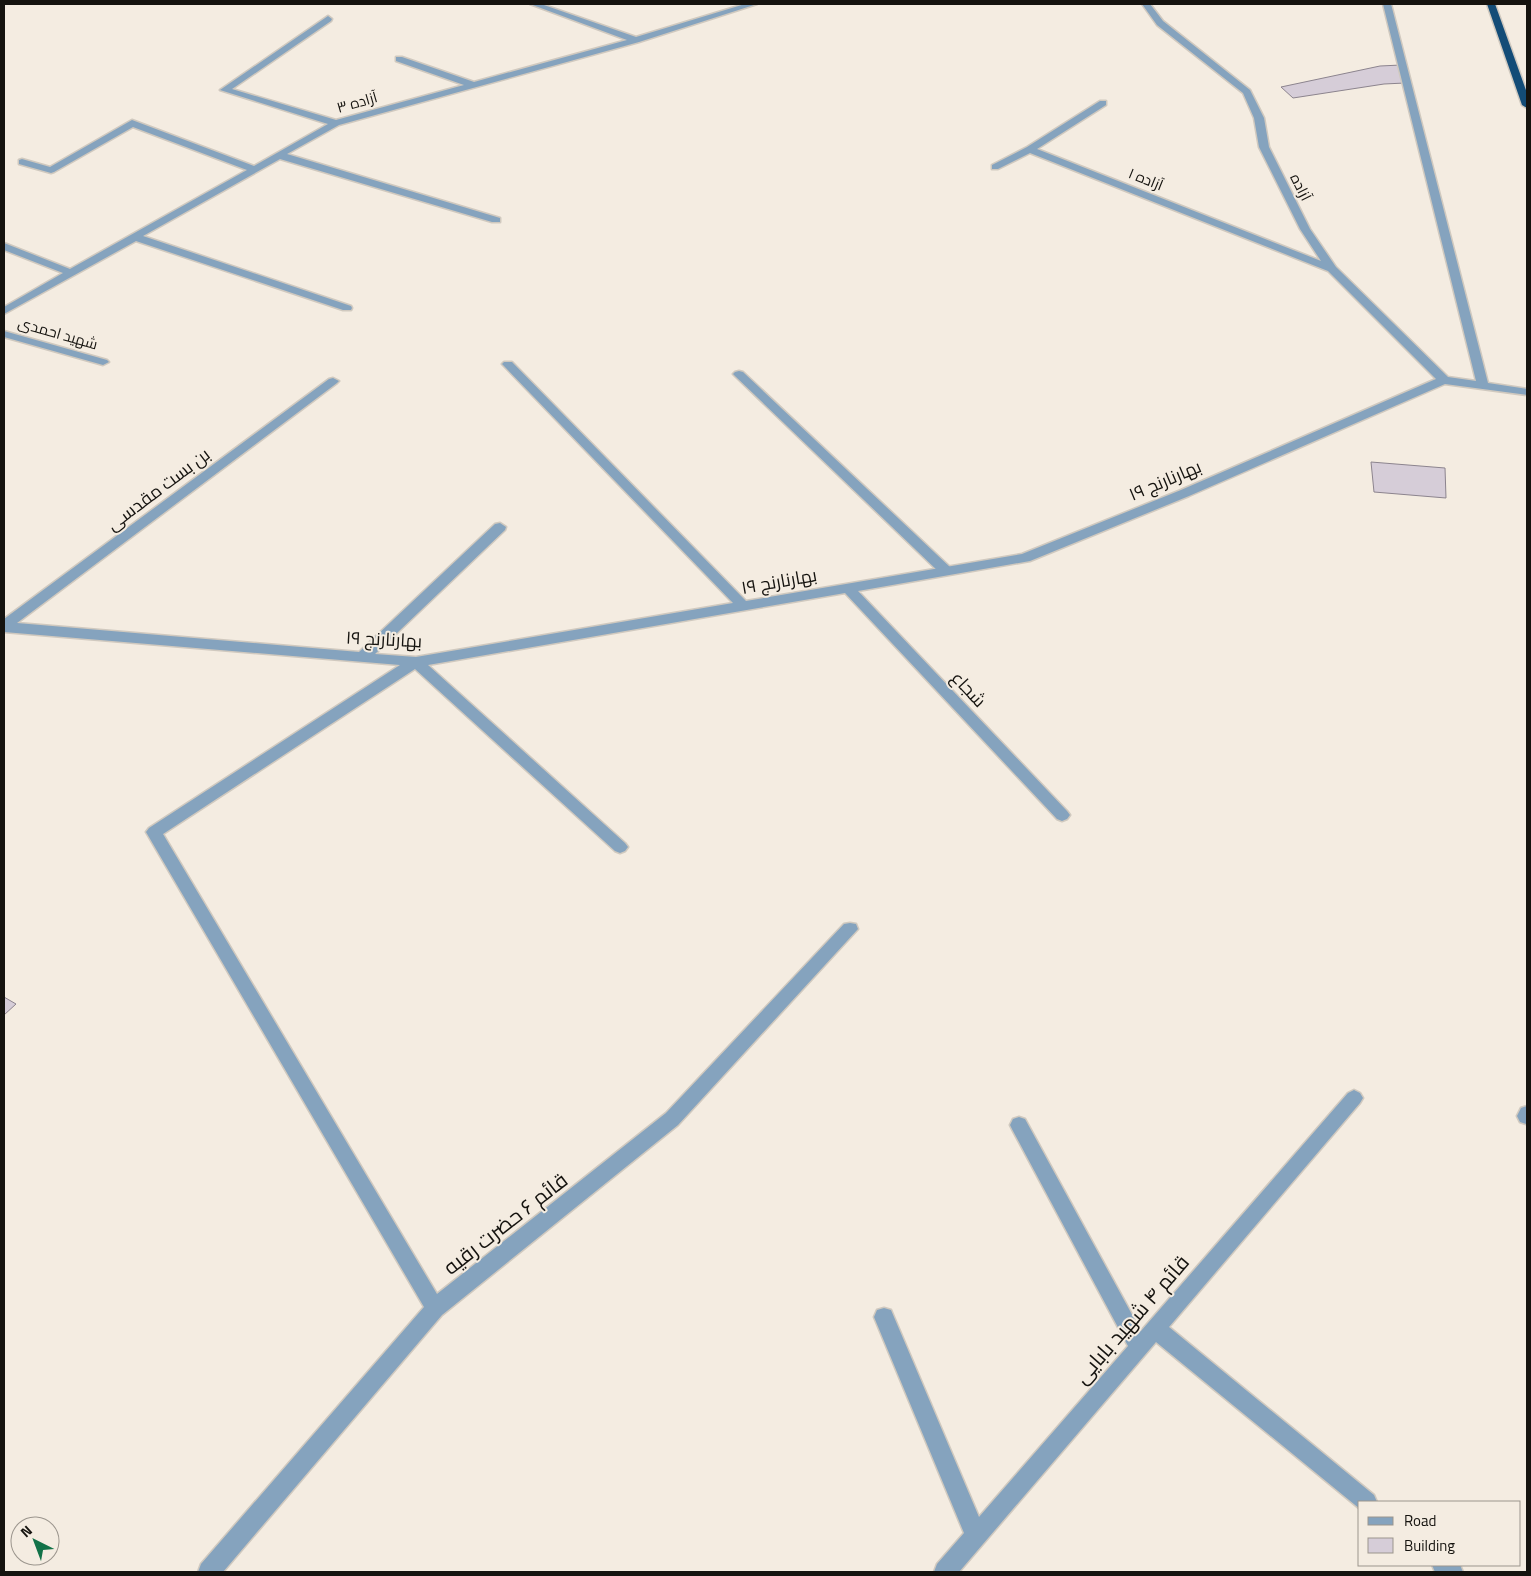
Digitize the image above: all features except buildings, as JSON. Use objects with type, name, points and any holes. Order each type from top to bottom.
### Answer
[{"type":"highway","points":[[1491,4],[1527,105]]},
{"type":"street","points":[[534,4],[636,40]]},
{"type":"street","name":"آزاده ۳","points":[[4,311],[336,123],[636,40],[753,4]]},
{"type":"street","name":"آزاده","points":[[1146,4],[1160,23],[1247,92],[1259,118],[1264,147],[1305,229],[1332,269],[1444,380]]},
{"type":"street","points":[[1387,4],[1483,386]]},
{"type":"street","points":[[328,19],[225,90],[336,123]]},
{"type":"street","points":[[399,59],[473,85]]},
{"type":"street","points":[[994,167],[1030,149],[1103,102]]},
{"type":"street","points":[[22,162],[51,170],[132,123],[254,169]]},
{"type":"street","name":"آزاده ۱","points":[[1030,149],[1332,269]]},
{"type":"street","points":[[279,155],[496,220]]},
{"type":"street","points":[[136,237],[346,308]]},
{"type":"street","points":[[4,246],[71,273]]},
{"type":"street","name":"شهید احمدی","points":[[4,334],[103,362]]},
{"type":"street","points":[[508,364],[743,606]]},
{"type":"street","points":[[739,374],[946,571]]},
{"type":"street","points":[[1444,380],[1527,392]]},
{"type":"street","name":"بهارنارنج ۱۹","points":[[4,626],[416,662],[1025,558],[1185,493],[1444,380]]},
{"type":"street","name":"بن بست مقدسی","points":[[4,626],[333,381]]},
{"type":"street","points":[[363,657],[500,527]]},
{"type":"street","name":"شجاع","points":[[848,588],[1062,815]]},
{"type":"street","points":[[435,1308],[154,832],[416,662],[620,847]]},
{"type":"street","name":"قائم ۶ حضرت رقیه","points":[[209,1572],[435,1308],[672,1119],[850,929]]},
{"type":"street","name":"قائم ۴ شهید بابایی","points":[[945,1572],[1354,1098]]},
{"type":"street","points":[[1019,1125],[1139,1347]]},
{"type":"street","points":[[884,1317],[976,1536]]},
{"type":"street","points":[[1155,1328],[1366,1501]]}]
